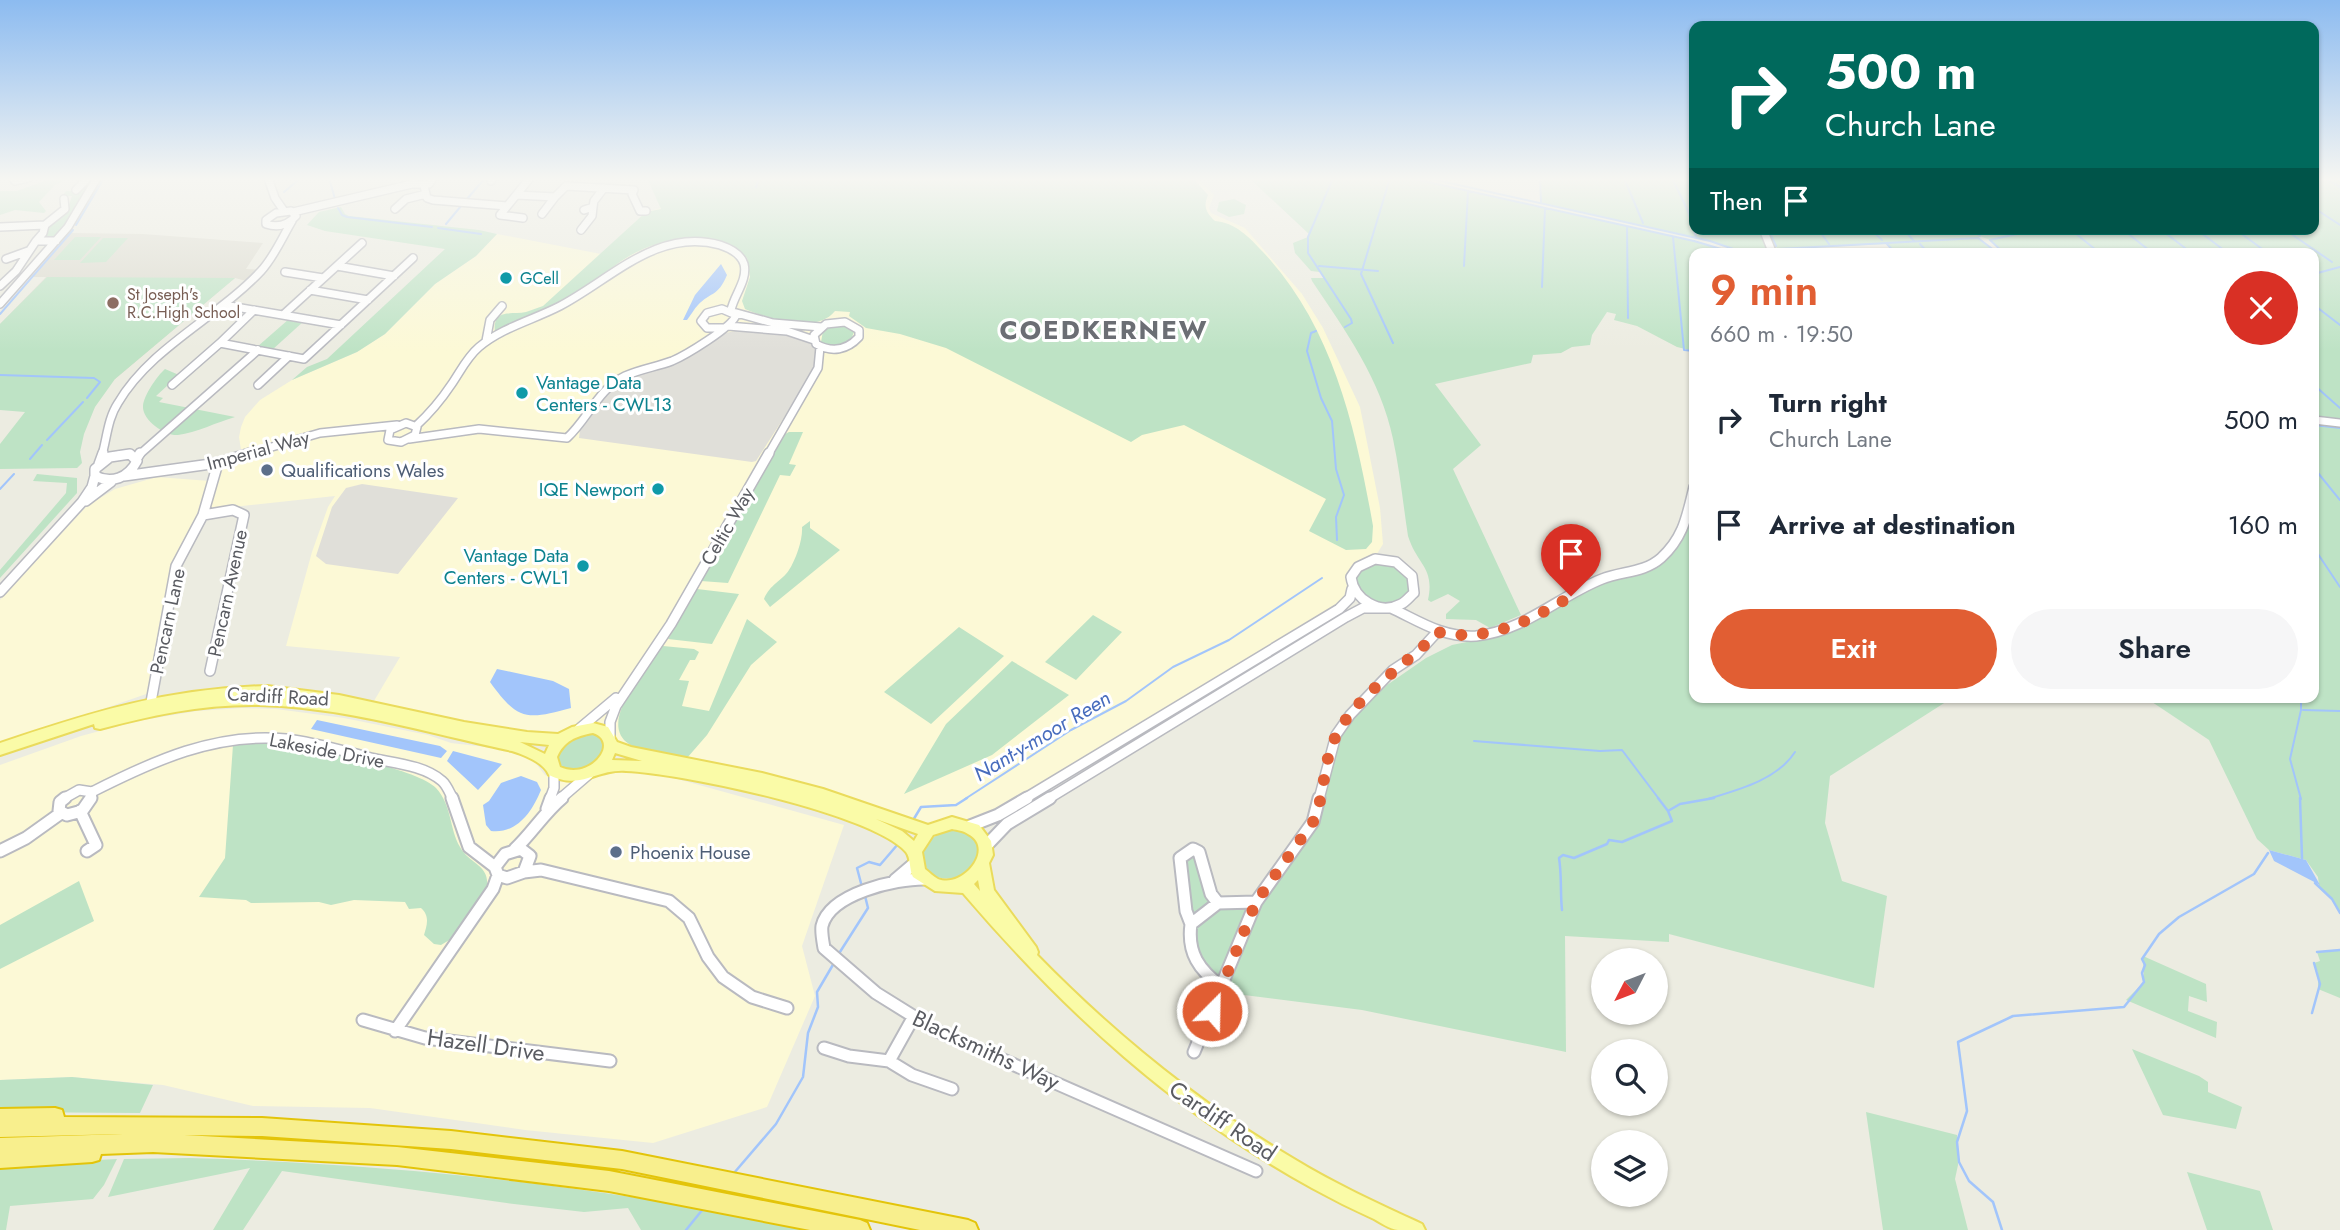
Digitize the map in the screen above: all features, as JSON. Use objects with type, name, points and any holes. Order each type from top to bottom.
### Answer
[{"type":"highway","points":[[0,1118],[120,1116],[452,1140],[622,1160],[968,1230]]},
{"type":"highway","points":[[0,1128],[120,1125],[262,1128]]},
{"type":"highway","points":[[0,1147],[153,1143],[213,1145],[397,1156],[511,1167],[609,1181],[860,1230]]},
{"type":"highway","points":[[0,1159],[213,1145]]},
{"type":"main road","name":"Cardiff Road","points":[[0,749],[97,716],[151,702],[235,691],[306,695],[510,736],[559,740]]},
{"type":"main road","name":"Cardiff Road","points":[[0,758],[76,732],[145,713],[212,703],[265,701],[347,710],[512,745],[527,750],[569,777],[611,763],[637,765],[750,786],[895,834],[915,857]]},
{"type":"main road","points":[[552,768],[552,749],[559,740],[579,729],[593,728],[603,731],[611,743],[631,753],[762,779],[823,795],[929,831],[952,823],[970,826],[981,834],[986,846],[983,864],[977,874],[956,886],[933,884],[924,879],[915,857],[929,831]]},
{"type":"main road","points":[[596,769],[607,759],[611,743]]},
{"type":"main road","name":"Cardiff Road","points":[[983,864],[987,892],[1052,981]]},
{"type":"main road","name":"Cardiff Road","points":[[956,886],[967,887],[1008,937],[1052,981],[1113,1038],[1196,1107],[1299,1171],[1379,1215],[1416,1230]]},
{"type":"street","points":[[0,286],[14,275],[22,258],[41,235]]},
{"type":"street","points":[[0,304],[60,235]]},
{"type":"street","points":[[279,235],[279,243]]},
{"type":"street","points":[[0,592],[69,517],[92,487],[95,469],[99,464],[114,411],[132,383],[261,272],[283,235]]},
{"type":"street","points":[[36,242],[56,241]]},
{"type":"street","points":[[283,315],[362,243]]},
{"type":"street","points":[[673,243],[711,243],[735,253],[742,261],[745,274],[736,292],[732,311],[735,320],[696,344],[681,357],[638,370],[612,384],[598,397],[570,436],[564,439],[479,429],[428,436],[414,433],[465,361],[486,341],[571,301],[635,257],[673,243]]},
{"type":"street","points":[[3,259],[27,251]]},
{"type":"street","points":[[3,259],[22,258]]},
{"type":"street","points":[[220,343],[304,359],[413,258]]},
{"type":"street","points":[[337,265],[394,276]]},
{"type":"street","points":[[285,272],[323,278]]},
{"type":"street","points":[[310,290],[368,300]]},
{"type":"street","points":[[0,292],[11,292]]},
{"type":"street","points":[[696,344],[703,331],[704,315],[736,292]]},
{"type":"street","points":[[224,304],[341,325]]},
{"type":"street","points":[[486,341],[490,320],[502,306]]},
{"type":"street","points":[[172,385],[254,310]]},
{"type":"street","points":[[702,325],[712,329],[726,327],[787,331],[814,340],[820,347],[833,350],[847,347],[859,338],[856,326],[838,322],[821,327],[761,321],[732,311],[712,310]]},
{"type":"street","points":[[814,340],[814,335],[821,327]]},
{"type":"street","name":"Celtic Way","points":[[818,368],[820,347]]},
{"type":"street","name":"Celtic Way","points":[[611,743],[610,722],[631,682],[671,624],[818,368],[847,347]]},
{"type":"street","points":[[69,517],[134,468],[137,459],[150,444],[258,350]]},
{"type":"street","points":[[258,385],[289,356]]},
{"type":"street","points":[[174,371],[186,372]]},
{"type":"street","points":[[258,374],[268,376]]},
{"type":"street","points":[[387,436],[441,398]]},
{"type":"street","points":[[2319,421],[2340,423]]},
{"type":"street","name":"Imperial Way","points":[[95,477],[102,480],[218,463],[298,438],[401,424],[414,433]]},
{"type":"street","name":"Imperial Way","points":[[359,430],[387,436],[392,442],[414,433]]},
{"type":"street","points":[[106,439],[122,454],[157,470]]},
{"type":"street","points":[[99,464],[150,444]]},
{"type":"street","name":"Pencarn Lane","points":[[151,702],[176,566],[203,515],[218,463]]},
{"type":"street","points":[[1352,589],[1363,601],[1409,616],[1438,632],[1456,636],[1483,635],[1547,611],[1603,578],[1649,567],[1684,530],[1689,508]]},
{"type":"street","name":"Pencarn Avenue","points":[[203,515],[233,510],[244,515],[209,671]]},
{"type":"street","points":[[970,826],[998,815],[1339,609],[1350,598],[1350,576],[1355,568],[1364,562],[1386,559],[1396,562],[1412,576],[1415,584],[1409,600],[1409,616]]},
{"type":"street","points":[[986,846],[1007,824],[1363,607],[1386,608],[1409,600]]},
{"type":"street","points":[[1194,1052],[1256,902],[1319,810],[1330,752],[1343,725],[1393,670],[1416,655],[1438,632]]},
{"type":"street","name":"Celtic Way","points":[[579,729],[603,712],[631,682]]},
{"type":"street","name":"Lakeside Drive","points":[[61,813],[58,807],[66,796],[78,790],[92,792],[159,758],[240,738],[290,738],[416,768],[435,776],[451,794],[464,839],[496,871]]},
{"type":"street","points":[[546,811],[554,788],[552,768]]},
{"type":"street","points":[[479,855],[501,855],[515,849],[528,837],[546,811],[596,769]]},
{"type":"street","points":[[87,851],[96,845],[80,811],[91,801],[92,792]]},
{"type":"street","name":"Lakeside Drive","points":[[0,851],[26,838],[61,813],[72,815],[80,811]]},
{"type":"street","points":[[528,837],[526,846],[530,857],[541,870]]},
{"type":"street","points":[[515,849],[530,857]]},
{"type":"street","points":[[1218,903],[1211,894],[1199,852],[1193,849],[1186,852],[1180,858],[1186,911],[1191,924],[1189,950],[1201,971],[1223,987]]},
{"type":"street","points":[[395,1031],[493,889],[501,855]]},
{"type":"street","points":[[524,872],[530,857]]},
{"type":"street","name":"Blacksmiths Way","points":[[888,884],[915,857]]},
{"type":"street","points":[[493,889],[524,872],[541,870],[681,907],[690,918],[708,958],[727,982],[754,1000],[787,1009]]},
{"type":"street","points":[[496,871],[513,878]]},
{"type":"street","name":"Blacksmiths Way","points":[[924,879],[908,879],[847,897],[828,915],[822,926],[824,948],[844,968],[913,1018],[1256,1171]]},
{"type":"street","points":[[1191,924],[1218,903],[1256,902]]},
{"type":"street","points":[[889,1062],[913,1018]]},
{"type":"street","name":"Hazell Drive","points":[[363,1020],[395,1031],[450,1041],[610,1061]]},
{"type":"street","points":[[824,1048],[849,1056],[889,1062],[912,1076],[952,1089]]},
{"type":"shaded area","name":"St Joseph's R.C.High School","points":[[69,235],[162,235],[263,243],[246,269],[263,270],[250,282],[235,278],[115,379],[0,324],[46,277],[33,277]]},
{"type":"shaded area","points":[[496,235],[601,254],[621,235],[1251,235],[1302,294],[1323,328],[1360,407],[1380,508],[1383,544],[1350,598],[998,815],[928,831],[823,795],[559,740],[371,706],[400,657],[286,646],[312,552],[328,507],[335,496],[204,510],[218,463],[242,456],[239,437],[241,427],[245,417],[260,400],[292,380],[357,352],[385,334],[435,284],[476,256]]},
{"type":"shaded area","points":[[746,329],[789,334],[813,345],[818,358],[804,386],[756,461],[579,438],[580,430],[589,416],[615,385],[643,371],[685,359],[725,333]]},
{"type":"shaded area","points":[[157,477],[210,481],[187,540],[173,566],[149,693],[0,745],[0,600],[87,506],[115,489]]},
{"type":"shaded area","points":[[362,484],[458,498],[398,574],[326,564],[316,556],[332,507],[346,488]]},
{"type":"shaded area","points":[[276,709],[344,718],[428,735],[451,743],[512,750],[533,760],[545,775],[558,781],[583,783],[615,769],[645,770],[844,825],[802,946],[815,996],[767,1107],[653,1143],[525,1130],[370,1108],[253,1106],[163,1085],[72,1077],[0,1080],[0,765],[81,736],[137,721],[197,711]]},
{"type":"green space","points":[[354,235],[496,235],[476,256],[435,284],[385,334],[357,352],[292,380],[307,367],[327,359],[445,249]]},
{"type":"green space","points":[[620,235],[1246,235],[1287,281],[1307,312],[1338,380],[1358,453],[1373,526],[1372,542],[1366,549],[1346,550],[1309,531],[1326,499],[1184,425],[1142,435],[1131,442],[946,348],[900,334],[866,328],[849,316],[850,312],[835,311],[817,322],[805,323],[779,320],[745,309],[742,301],[750,277],[747,258],[719,243],[688,238],[655,244],[640,250],[594,282],[495,333],[496,320],[500,316],[543,306]]},
{"type":"green space","points":[[1669,235],[1718,248],[1689,248],[1689,350],[1677,347],[1637,326],[1614,320],[1616,314],[1607,312],[1592,335],[1590,345],[1572,347],[1561,353],[1533,355],[1531,363],[1435,384],[1481,445],[1453,469],[1521,615],[1490,628],[1476,620],[1446,619],[1446,614],[1460,601],[1448,594],[1431,602],[1428,600],[1430,589],[1427,573],[1408,536],[1387,417],[1371,376],[1311,278],[1324,278],[1320,272],[1311,271],[1295,253],[1293,243],[1308,237]]},
{"type":"green space","points":[[1685,235],[1762,235],[1767,248],[1730,248]]},
{"type":"green space","points":[[1771,235],[2340,235],[2340,420],[2319,418],[2319,248],[1999,248],[1980,236],[1979,238],[1992,248],[1891,248],[1887,244],[1777,248]]},
{"type":"green space","points":[[75,237],[101,237],[80,260],[54,260]]},
{"type":"green space","points":[[103,238],[128,238],[106,262],[80,263]]},
{"type":"green space","name":"St Joseph's R.C.High School","points":[[47,277],[235,278],[115,379],[95,407],[84,434],[80,452],[82,463],[77,468],[0,469],[0,444],[25,412],[0,410],[0,324]]},
{"type":"green space","points":[[289,319],[304,321],[272,350],[257,347]]},
{"type":"green space","points":[[844,325],[854,332],[850,342],[834,347],[821,342],[823,331]]},
{"type":"green space","points":[[165,369],[179,375],[156,396],[163,398],[159,402],[235,417],[178,435],[167,433],[155,426],[146,417],[143,406],[151,386]]},
{"type":"green space","points":[[2319,426],[2340,428],[2340,913],[2332,899],[2315,883],[2319,885],[2318,877],[2306,860],[2269,850],[2257,839],[2209,740],[2154,703],[2319,703]]},
{"type":"green space","points":[[803,432],[789,464],[796,465],[790,476],[780,475],[728,583],[701,581],[783,435]]},
{"type":"green space","points":[[37,474],[77,478],[77,493],[0,578],[0,570],[66,493],[67,483],[33,481]]},
{"type":"green space","points":[[1689,508],[1689,703],[1944,703],[1830,776],[1825,823],[1842,881],[1887,896],[1874,988],[1669,934],[1669,942],[1565,936],[1566,1052],[1362,1010],[1236,994],[1229,985],[1237,962],[1265,896],[1318,823],[1337,739],[1350,722],[1387,685],[1426,658],[1452,645],[1486,638],[1603,578],[1649,567],[1684,530]]},
{"type":"green space","points":[[810,521],[810,528],[840,550],[770,607],[764,599],[789,570],[798,549],[802,527]]},
{"type":"green space","points":[[1378,562],[1395,567],[1407,578],[1410,590],[1398,601],[1378,603],[1364,597],[1355,579],[1358,572]]},
{"type":"green space","points":[[697,589],[739,594],[712,644],[668,639]]},
{"type":"green space","points":[[1093,615],[1122,632],[1076,680],[1045,662]]},
{"type":"green space","points":[[747,619],[777,642],[751,665],[707,735],[687,758],[649,752],[629,744],[620,734],[618,722],[621,709],[637,681],[663,646],[694,649],[699,652],[695,660],[690,660],[679,680],[689,681],[682,706],[709,711]]},
{"type":"green space","points":[[959,627],[1004,656],[931,724],[884,692]]},
{"type":"green space","points":[[1012,661],[1069,695],[992,755],[904,794],[946,724]]},
{"type":"green space","points":[[593,733],[600,736],[606,745],[599,758],[583,769],[570,770],[562,767],[558,759],[561,748],[572,740]]},
{"type":"green space","points":[[252,743],[319,751],[377,764],[423,780],[436,788],[448,809],[460,847],[482,869],[487,880],[487,888],[451,939],[441,945],[434,944],[424,935],[427,921],[424,911],[421,908],[409,909],[405,902],[354,900],[331,905],[319,902],[251,903],[246,900],[199,897],[225,858],[233,745]]},
{"type":"green space","points":[[951,830],[960,830],[975,839],[978,859],[967,873],[948,879],[929,873],[922,858],[932,839]]},
{"type":"green space","points":[[1189,853],[1198,857],[1202,885],[1210,898],[1208,903],[1193,914],[1190,913],[1183,857]]},
{"type":"green space","points":[[79,881],[94,921],[0,969],[0,925]]},
{"type":"green space","points":[[1221,904],[1251,905],[1218,980],[1191,948],[1198,919]]},
{"type":"green space","points":[[2340,950],[2340,998],[2318,989],[2318,973],[2314,963],[2320,961],[2317,952]]},
{"type":"green space","points":[[2143,956],[2206,984],[2207,1002],[2189,996],[2188,1011],[2217,1022],[2216,1038],[2126,1000],[2144,982]]},
{"type":"green space","points":[[2132,1049],[2199,1076],[2208,1082],[2208,1092],[2242,1107],[2236,1129],[2163,1115]]},
{"type":"green space","points":[[72,1077],[153,1085],[140,1113],[0,1112],[0,1080]]},
{"type":"green space","points":[[1866,1112],[1957,1135],[1958,1165],[1955,1179],[1968,1230],[1883,1230]]},
{"type":"green space","points":[[189,1158],[423,1172],[579,1189],[810,1230],[641,1230],[628,1208],[584,1212],[282,1171],[243,1230],[213,1230],[250,1168],[108,1197],[124,1159]]},
{"type":"green space","points":[[117,1159],[104,1185],[93,1199],[10,1206],[6,1230],[0,1230],[0,1165]]},
{"type":"green space","points":[[2187,1172],[2260,1191],[2273,1230],[2207,1230]]},
{"type":"water","points":[[721,264],[727,275],[720,287],[698,305],[687,320],[683,320],[695,295]]},
{"type":"water","points":[[497,669],[553,681],[569,689],[571,708],[533,715],[516,711],[490,682]]},
{"type":"water","points":[[317,720],[440,746],[447,751],[441,758],[311,729]]},
{"type":"water","points":[[453,751],[502,764],[478,790],[447,761]]},
{"type":"water","points":[[521,776],[537,782],[541,790],[533,806],[516,825],[509,829],[491,831],[486,825],[483,805],[489,801],[501,783]]},
{"type":"water","points":[[2269,850],[2306,860],[2320,885],[2274,861]]},
{"type":"waterway","points":[[0,314],[68,235]]},
{"type":"waterway","name":"Nant-y-moor Reen","points":[[1309,235],[1308,253],[1351,319],[1352,323],[1345,327]]},
{"type":"waterway","points":[[1362,270],[1373,235]]},
{"type":"waterway","points":[[1464,266],[1466,235]]},
{"type":"waterway","points":[[1542,287],[1544,235]]},
{"type":"waterway","points":[[1627,235],[1628,318]]},
{"type":"waterway","points":[[1669,235],[1718,248]]},
{"type":"waterway","points":[[1685,235],[1730,248]]},
{"type":"waterway","points":[[1771,235],[1776,246]]},
{"type":"waterway","points":[[1823,235],[1829,244]]},
{"type":"waterway","points":[[1877,235],[1882,240]]},
{"type":"waterway","points":[[1909,235],[1914,241]]},
{"type":"waterway","points":[[1999,248],[1990,240],[2010,235]]},
{"type":"waterway","points":[[2078,235],[2094,248]]},
{"type":"waterway","points":[[2130,235],[2146,248]]},
{"type":"waterway","points":[[2168,235],[2185,248]]},
{"type":"waterway","points":[[2204,235],[2221,248]]},
{"type":"waterway","points":[[2244,235],[2261,248]]},
{"type":"waterway","points":[[2293,235],[2312,248]]},
{"type":"waterway","points":[[1673,237],[1684,350],[1689,350]]},
{"type":"waterway","points":[[1795,248],[1978,238],[1991,248]]},
{"type":"waterway","points":[[1887,244],[1891,248]]},
{"type":"waterway","points":[[1920,244],[1924,248]]},
{"type":"waterway","points":[[2319,253],[2332,262]]},
{"type":"waterway","points":[[1319,266],[1362,270]]},
{"type":"waterway","points":[[2319,273],[2340,267]]},
{"type":"waterway","points":[[1362,270],[1378,271]]},
{"type":"waterway","points":[[1362,270],[1361,274],[1393,343]]},
{"type":"waterway","points":[[2319,309],[2340,325]]},
{"type":"waterway","name":"Nant-y-moor Reen","points":[[1316,331],[1311,333],[1307,351],[1321,398],[1332,421],[1336,469],[1344,495],[1336,517],[1337,540]]},
{"type":"waterway","points":[[0,375],[94,378],[100,382],[87,398]]},
{"type":"waterway","points":[[2319,389],[2340,408]]},
{"type":"waterway","points":[[47,440],[83,402]]},
{"type":"waterway","points":[[2319,426],[2340,428]]},
{"type":"waterway","points":[[30,459],[42,445]]},
{"type":"waterway","points":[[0,489],[14,474]]},
{"type":"waterway","points":[[2319,474],[2340,500]]},
{"type":"waterway","points":[[2319,556],[2340,587]]},
{"type":"waterway","name":"Nant-y-moor Reen","points":[[965,799],[1071,730],[1126,701],[1173,667],[1229,640],[1322,578]]},
{"type":"waterway","points":[[2301,703],[2290,759],[2301,799]]},
{"type":"waterway","points":[[2303,710],[2340,711]]},
{"type":"waterway","points":[[1474,741],[1600,751],[1622,750],[1659,799]]},
{"type":"waterway","points":[[1708,799],[1744,788],[1767,777],[1787,762],[1795,752]]},
{"type":"waterway","name":"Nant-y-moor Reen","points":[[912,822],[921,807],[956,805],[967,798]]},
{"type":"waterway","points":[[1658,798],[1668,811]]},
{"type":"waterway","points":[[1668,811],[1680,804],[1714,798]]},
{"type":"waterway","points":[[2300,798],[2302,858]]},
{"type":"waterway","points":[[1562,910],[1559,858],[1563,855],[1574,858],[1607,844],[1609,840],[1622,842],[1672,821],[1668,811]]},
{"type":"waterway","name":"Nant-y-moor Reen","points":[[862,887],[857,868],[869,862],[880,865],[898,844]]},
{"type":"waterway","points":[[2002,1230],[1993,1202],[1969,1181],[1959,1162],[1957,1142],[1967,1111],[1958,1042],[2013,1016],[2124,1007],[2144,982],[2142,973],[2145,965],[2142,959],[2159,934],[2179,917],[2254,874],[2268,853]]},
{"type":"waterway","points":[[2315,883],[2332,899],[2340,913]]},
{"type":"waterway","name":"Nant-y-moor Reen","points":[[838,955],[868,908],[865,896]]},
{"type":"waterway","points":[[2317,952],[2340,950]]},
{"type":"waterway","points":[[734,1173],[776,1124],[803,1077],[808,1033],[818,1007],[817,992],[834,963]]},
{"type":"waterway","points":[[2312,1013],[2320,984],[2314,963]]},
{"type":"waterway","points":[[686,1230],[703,1209]]},
{"type":"place","name":"GCell","points":[[506,278]]},
{"type":"place","name":"St Joseph's R.C.High School","points":[[113,303]]},
{"type":"place","name":"Vantage Data Centers - CWL13","points":[[522,393]]},
{"type":"place","name":"Qualifications Wales","points":[[267,470]]},
{"type":"place","name":"IQE Newport","points":[[658,489]]},
{"type":"place","name":"Vantage Data Centers - CWL1","points":[[583,566]]},
{"type":"place","name":"Phoenix House","points":[[616,852]]},
{"type":"district","name":"COEDKERNEW","points":[[1104,330]]},
{"type":"route","points":[[1212,1011],[1256,902],[1302,840],[1319,810],[1330,752],[1336,735],[1350,715],[1393,670],[1416,655],[1438,632],[1456,636],[1483,635],[1547,611],[1571,596]]}]
